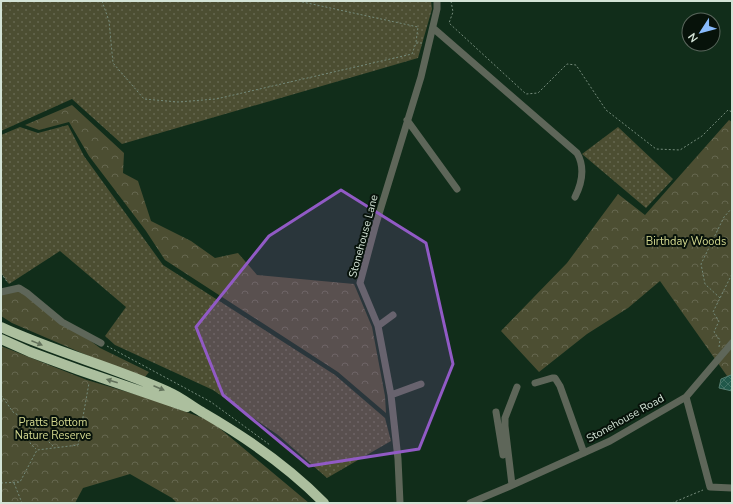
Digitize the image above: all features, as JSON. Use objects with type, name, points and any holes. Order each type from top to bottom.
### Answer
[{"type":"highway","points":[[1,327],[44,346],[159,388],[176,396],[237,432],[272,456],[324,503]]},
{"type":"highway","points":[[1,339],[30,352],[79,370],[202,412]]},
{"type":"street","name":"Stonehouse Lane","points":[[400,503],[398,459],[390,395],[378,326],[360,283],[375,228],[421,77],[437,9],[437,1]]},
{"type":"street","points":[[432,28],[577,153],[582,165],[582,175],[579,189],[575,197]]},
{"type":"street","points":[[407,120],[457,189]]},
{"type":"street","points":[[1,292],[19,288],[62,322],[100,343]]},
{"type":"street","points":[[378,326],[393,315]]},
{"type":"street","points":[[732,343],[686,397],[710,487],[732,488]]},
{"type":"street","points":[[535,383],[552,378],[557,381],[584,453]]},
{"type":"street","points":[[390,395],[421,384]]},
{"type":"street","points":[[510,486],[505,418],[517,388]]},
{"type":"street","name":"Stonehouse Road","points":[[470,503],[610,441],[686,397]]},
{"type":"street","points":[[496,412],[510,486]]},
{"type":"path","points":[[102,1],[109,21],[113,63],[144,99],[178,102],[216,99],[412,54],[416,43],[418,27],[298,1]]},
{"type":"path","points":[[451,1],[453,12],[449,23],[526,94],[538,93],[567,64],[576,64],[606,110],[656,149],[680,150],[702,136],[728,110],[732,112]]},
{"type":"path","points":[[416,43],[429,44]]},
{"type":"path","points":[[720,298],[705,284],[701,264],[724,217],[732,208]]},
{"type":"path","points":[[1,273],[13,290]]},
{"type":"path","points":[[719,347],[720,340],[714,332],[719,321],[713,312],[732,274]]},
{"type":"path","points":[[37,450],[78,445],[90,380]]},
{"type":"path","points":[[1,395],[13,412],[29,422],[55,448]]},
{"type":"path","points":[[29,422],[30,443],[37,450]]},
{"type":"path","points":[[1,483],[20,482],[37,450]]},
{"type":"path","points":[[13,483],[22,503]]},
{"type":"path","points":[[672,503],[710,487]]},
{"type":"highlighted area","points":[[341,190],[426,243],[453,364],[419,449],[309,466],[223,395],[196,327],[269,236]]},
{"type":"green space","points":[[1,1],[431,1],[432,9],[418,58],[122,144],[72,99],[1,131]]},
{"type":"green space","points":[[72,105],[124,153],[123,173],[138,181],[151,221],[191,241],[215,258],[238,253],[257,275],[354,284],[372,327],[385,396],[386,413],[338,372],[165,260],[146,231],[89,156],[69,122],[39,130],[25,125]]},
{"type":"green space","name":"Birthday Woods","points":[[729,120],[732,122],[732,383],[660,281],[628,308],[587,334],[539,372],[501,331],[567,263],[618,194],[645,215]]},
{"type":"green space","points":[[68,125],[84,156],[163,265],[335,375],[385,418],[391,441],[327,478],[278,435],[213,390],[115,345],[105,336],[126,307],[60,251],[9,284],[1,273],[1,135],[20,127],[38,133]]},
{"type":"green space","points":[[618,127],[673,179],[646,208],[582,154]]},
{"type":"green space","points":[[18,286],[100,348],[149,372],[145,377],[91,357],[12,323],[1,316],[1,294]]},
{"type":"green space","name":"Pratts Bottom Nature Reserve","points":[[1,346],[87,380],[151,399],[211,421],[309,503],[177,503],[172,498],[130,474],[83,488],[75,503],[1,503]]},
{"type":"building","points":[[731,375],[732,391],[719,388],[721,379]]}]
